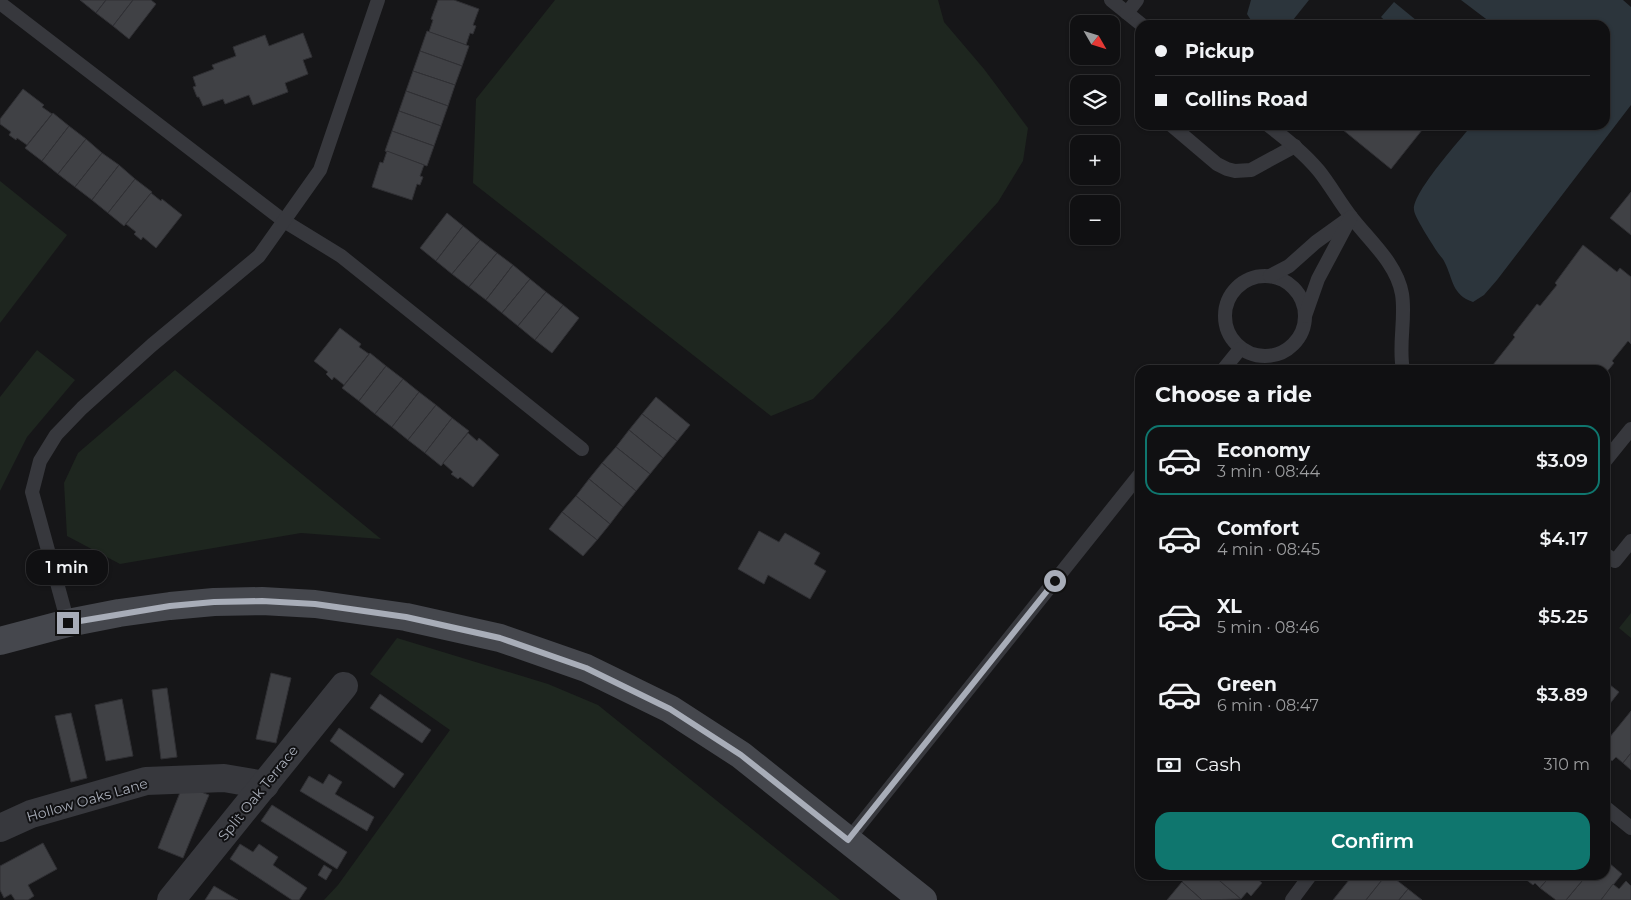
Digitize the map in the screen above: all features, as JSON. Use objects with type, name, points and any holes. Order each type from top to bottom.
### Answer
[{"type":"street","points":[[0,641],[68,623],[170,606],[214,602],[262,601],[315,604],[406,617],[500,638],[586,668],[670,709],[741,755],[922,900]]},
{"type":"street","name":"Split Oak Terrace","points":[[171,900],[344,686]]},
{"type":"street","name":"Hollow Oaks Lane","points":[[0,828],[31,814],[146,781],[224,778],[265,784]]},
{"type":"lane","points":[[68,623],[32,492],[40,461],[56,435],[82,408],[152,345],[248,266],[258,256],[284,221],[320,170],[378,0]]},
{"type":"lane","points":[[1111,0],[1136,20]]},
{"type":"lane","points":[[1127,13],[1137,0]]},
{"type":"lane","points":[[0,3],[284,221],[341,256],[582,450]]},
{"type":"lane","points":[[1177,130],[1218,164],[1235,171],[1251,170],[1295,146]]},
{"type":"lane","points":[[1274,130],[1295,146],[1318,170],[1397,277],[1402,293],[1404,317],[1402,365]]},
{"type":"lane","points":[[1270,276],[1289,266],[1316,242],[1351,217]]},
{"type":"lane","points":[[1305,316],[1318,279],[1351,217]]},
{"type":"lane","points":[[1270,276],[1277,277],[1288,283],[1297,292],[1303,303],[1305,316],[1304,328],[1298,340],[1289,349],[1277,355],[1264,357],[1252,355],[1240,349],[1232,340],[1226,328],[1224,316],[1226,304],[1232,292],[1240,284],[1252,278],[1270,276]]},
{"type":"lane","points":[[1227,365],[1240,349]]},
{"type":"lane","points":[[1610,455],[1631,429]]},
{"type":"lane","points":[[848,840],[1135,480]]},
{"type":"lane","points":[[1610,558],[1615,562],[1631,542]]},
{"type":"lane","points":[[1610,811],[1631,828]]},
{"type":"lane","points":[[1292,900],[1307,880]]},
{"type":"shaded area","points":[[555,0],[938,0],[944,22],[984,69],[1028,128],[1023,161],[998,202],[889,321],[813,399],[771,416],[473,183],[476,99]]},
{"type":"shaded area","points":[[1251,0],[1309,0],[1293,20],[1251,20],[1247,14]]},
{"type":"shaded area","points":[[1461,0],[1623,0],[1631,7],[1631,105],[1497,280],[1484,295],[1473,302],[1457,291],[1444,261],[1431,242],[1414,210],[1415,202],[1428,180],[1448,154],[1468,130],[1610,130],[1610,20],[1487,20]]},
{"type":"shaded area","points":[[1394,2],[1416,20],[1384,20],[1381,17]]},
{"type":"shaded area","points":[[0,181],[67,235],[0,323]]},
{"type":"shaded area","points":[[37,350],[75,380],[27,437],[0,491],[0,397]]},
{"type":"shaded area","points":[[175,370],[381,539],[301,533],[120,564],[67,536],[64,483],[78,453]]},
{"type":"shaded area","points":[[1631,613],[1631,638],[1619,628]]},
{"type":"shaded area","points":[[397,638],[548,684],[598,705],[840,900],[324,900],[338,885],[450,730],[370,674]]},
{"type":"building","points":[[80,0],[106,0],[96,13]]},
{"type":"building","points":[[106,0],[133,0],[113,26],[96,13]]},
{"type":"building","points":[[133,0],[151,0],[156,4],[129,39],[113,26]]},
{"type":"building","points":[[438,0],[454,0],[479,9],[473,25],[476,26],[473,34],[470,33],[466,45],[429,32],[433,20],[431,19]]},
{"type":"building","points":[[427,31],[469,46],[462,66],[420,51]]},
{"type":"building","points":[[303,33],[312,57],[303,60],[308,74],[285,83],[288,92],[253,105],[249,95],[225,104],[223,99],[203,106],[199,97],[197,97],[193,87],[196,86],[193,77],[214,69],[212,65],[236,56],[233,47],[265,35],[269,46]]},
{"type":"building","points":[[420,51],[462,66],[455,85],[413,71]]},
{"type":"building","points":[[413,71],[455,85],[448,106],[406,91]]},
{"type":"building","points":[[23,89],[44,105],[42,107],[52,114],[27,145],[9,135],[11,132],[0,124],[0,119]]},
{"type":"building","points":[[406,91],[448,106],[441,126],[399,111]]},
{"type":"building","points":[[399,111],[441,126],[434,146],[392,131]]},
{"type":"building","points":[[53,113],[69,126],[42,161],[25,148]]},
{"type":"building","points":[[69,126],[86,139],[58,174],[42,161]]},
{"type":"building","points":[[1343,130],[1422,130],[1391,169]]},
{"type":"building","points":[[392,131],[434,146],[427,166],[385,151]]},
{"type":"building","points":[[86,139],[102,153],[75,187],[58,174]]},
{"type":"building","points":[[387,151],[424,165],[420,176],[423,177],[420,185],[417,184],[412,200],[372,187],[380,162],[383,163]]},
{"type":"building","points":[[102,153],[119,165],[92,200],[75,187]]},
{"type":"building","points":[[119,165],[135,179],[108,213],[92,200]]},
{"type":"building","points":[[135,179],[152,192],[124,226],[108,213]]},
{"type":"building","points":[[1631,192],[1631,235],[1610,218]]},
{"type":"building","points":[[151,193],[182,215],[156,248],[143,237],[141,240],[134,234],[136,232],[126,224]]},
{"type":"building","points":[[447,213],[463,226],[436,261],[420,248]]},
{"type":"building","points":[[463,226],[480,240],[452,274],[436,261]]},
{"type":"building","points":[[480,240],[497,253],[469,287],[452,274]]},
{"type":"building","points":[[1583,245],[1617,272],[1620,268],[1631,277],[1631,344],[1628,341],[1612,361],[1614,363],[1610,368],[1610,365],[1493,365],[1537,304],[1540,306],[1557,285],[1555,283]]},
{"type":"building","points":[[497,253],[513,265],[486,300],[469,287]]},
{"type":"building","points":[[513,265],[530,279],[502,313],[486,300]]},
{"type":"building","points":[[530,279],[546,292],[518,326],[502,313]]},
{"type":"building","points":[[546,292],[563,305],[535,340],[518,326]]},
{"type":"building","points":[[563,305],[579,318],[552,353],[535,340]]},
{"type":"building","points":[[340,328],[361,344],[359,347],[369,354],[344,385],[334,377],[332,380],[326,374],[328,372],[314,361]]},
{"type":"building","points":[[370,353],[386,366],[359,401],[342,388]]},
{"type":"building","points":[[386,366],[403,379],[375,414],[359,401]]},
{"type":"building","points":[[403,379],[419,392],[392,427],[375,414]]},
{"type":"building","points":[[419,392],[436,405],[408,440],[392,427]]},
{"type":"building","points":[[656,397],[690,425],[677,441],[642,414]]},
{"type":"building","points":[[436,405],[452,418],[425,453],[408,440]]},
{"type":"building","points":[[642,414],[677,441],[663,458],[629,430]]},
{"type":"building","points":[[452,418],[469,431],[441,466],[425,453]]},
{"type":"building","points":[[629,430],[663,458],[650,474],[616,447]]},
{"type":"building","points":[[468,433],[477,441],[479,438],[499,455],[473,487],[460,477],[458,479],[451,474],[453,472],[443,463]]},
{"type":"building","points":[[616,447],[650,474],[636,491],[602,463]]},
{"type":"building","points":[[602,463],[636,491],[623,507],[589,479]]},
{"type":"building","points":[[589,479],[623,507],[610,524],[576,496]]},
{"type":"building","points":[[576,496],[610,524],[597,540],[562,512]]},
{"type":"building","points":[[562,512],[597,540],[583,556],[549,529]]},
{"type":"building","points":[[759,531],[779,542],[785,533],[820,553],[814,564],[826,571],[810,599],[768,575],[764,584],[738,569]]},
{"type":"building","points":[[271,673],[291,678],[276,743],[256,739]]},
{"type":"building","points":[[1610,685],[1619,692],[1610,704]]},
{"type":"building","points":[[167,688],[177,757],[161,759],[152,690]]},
{"type":"building","points":[[380,694],[431,730],[422,743],[370,708]]},
{"type":"building","points":[[122,699],[133,756],[106,761],[95,705]]},
{"type":"building","points":[[1631,711],[1631,753],[1623,763],[1616,757],[1612,761],[1610,759],[1610,737]]},
{"type":"building","points":[[71,713],[87,778],[71,782],[55,716]]},
{"type":"building","points":[[339,728],[404,774],[394,788],[330,741]]},
{"type":"building","points":[[1631,753],[1631,770],[1623,763]]},
{"type":"building","points":[[329,774],[342,782],[335,794],[374,817],[367,831],[300,791],[309,776],[323,784]]},
{"type":"building","points":[[183,785],[209,795],[183,858],[158,848]]},
{"type":"building","points":[[272,805],[347,852],[337,869],[261,821]]},
{"type":"building","points":[[43,843],[57,869],[28,885],[34,896],[28,900],[15,900],[11,894],[4,898],[0,890],[0,866]]},
{"type":"building","points":[[240,844],[253,852],[259,844],[278,857],[273,865],[307,888],[299,900],[292,900],[230,859]]},
{"type":"building","points":[[1610,864],[1622,874],[1601,900],[1566,900],[1583,880],[1610,880]]},
{"type":"building","points":[[324,865],[332,870],[326,880],[318,875]]},
{"type":"building","points":[[1184,880],[1219,880],[1241,899],[1202,900],[1182,882]]},
{"type":"building","points":[[1219,880],[1259,880],[1262,883],[1251,896],[1247,892],[1241,899]]},
{"type":"building","points":[[1349,880],[1382,880],[1366,900],[1333,900]]},
{"type":"building","points":[[1382,880],[1396,880],[1408,889],[1399,900],[1366,900]]},
{"type":"building","points":[[1526,880],[1547,880],[1540,888],[1535,883],[1533,885]]},
{"type":"building","points":[[1547,880],[1583,880],[1566,900],[1556,900],[1540,888]]},
{"type":"building","points":[[1626,881],[1631,886],[1631,900],[1601,900],[1613,884],[1619,889]]},
{"type":"building","points":[[1182,882],[1202,900],[1167,900]]},
{"type":"building","points":[[214,886],[238,900],[205,900]]},
{"type":"building","points":[[1408,889],[1422,900],[1399,900]]},
{"type":"route","points":[[68,623],[170,606],[214,602],[262,601],[315,604],[406,617],[500,638],[586,668],[670,709],[741,755],[848,840],[1055,581]]}]
